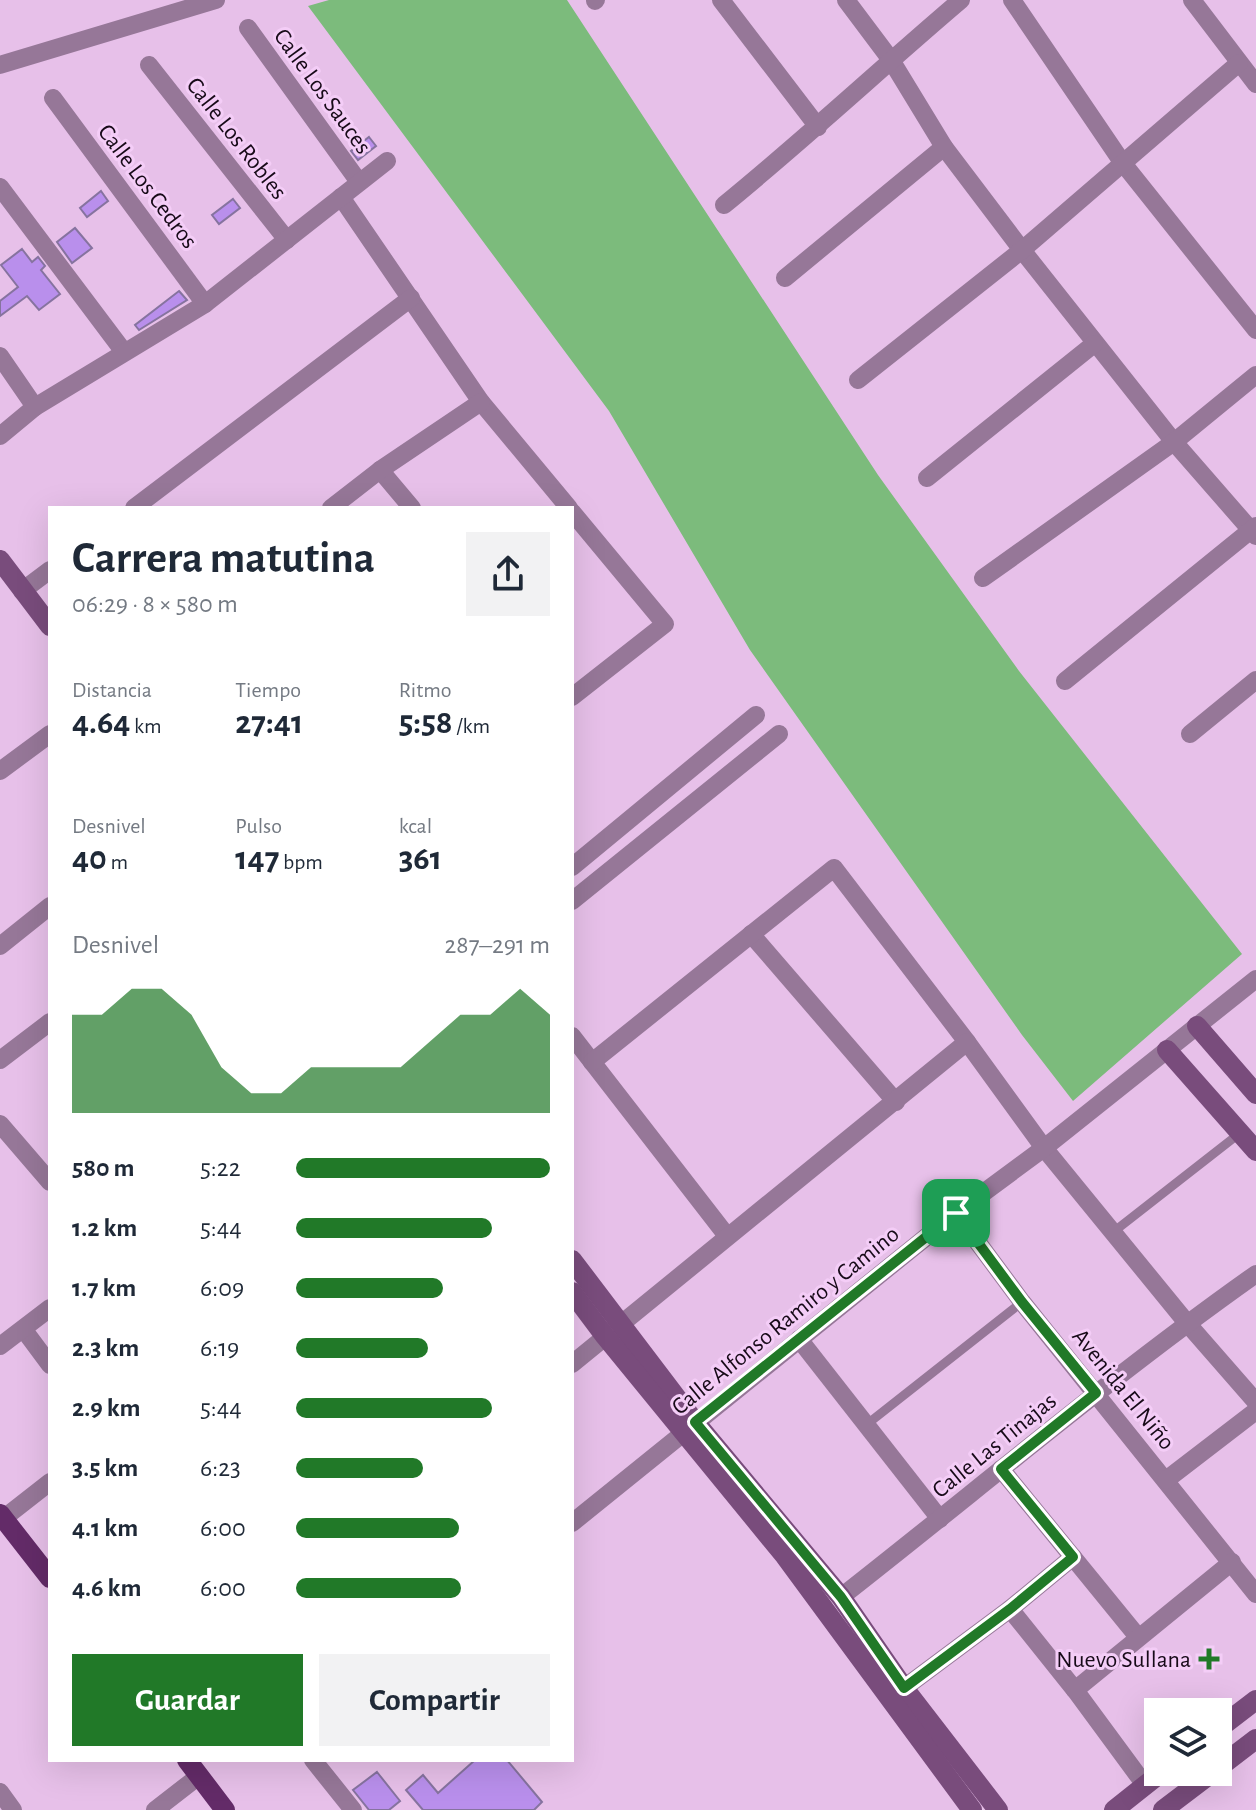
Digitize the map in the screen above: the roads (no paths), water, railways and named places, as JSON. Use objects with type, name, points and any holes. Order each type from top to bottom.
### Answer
[{"type":"main road","points":[[2,1516],[48,1575]]},
{"type":"main road","points":[[193,1768],[225,1810]]},
{"type":"street","points":[[0,65],[216,0]]},
{"type":"street","points":[[721,0],[818,127]]},
{"type":"street","points":[[846,0],[891,60],[944,147],[1094,344],[1174,442],[1254,531],[1065,681]]},
{"type":"street","points":[[724,205],[818,127],[961,0]]},
{"type":"street","points":[[1012,0],[1122,162],[1256,330]]},
{"type":"street","points":[[1192,0],[1256,84]]},
{"type":"street","name":"Calle Los Sauces","points":[[248,28],[359,182]]},
{"type":"street","points":[[858,380],[1022,250],[1239,63]]},
{"type":"street","name":"Calle Los Robles","points":[[149,65],[287,240]]},
{"type":"street","name":"Calle Los Cedros","points":[[53,98],[205,304]]},
{"type":"street","points":[[785,278],[944,147]]},
{"type":"street","points":[[0,436],[35,407],[205,304],[387,161]]},
{"type":"street","points":[[0,187],[124,352]]},
{"type":"street","points":[[341,197],[481,402],[567,506]]},
{"type":"street","points":[[142,506],[411,298]]},
{"type":"street","points":[[927,478],[1094,344]]},
{"type":"street","points":[[0,356],[35,407]]},
{"type":"street","points":[[983,578],[1174,442],[1256,375]]},
{"type":"street","points":[[334,506],[380,470],[481,402]]},
{"type":"street","points":[[380,470],[410,506]]},
{"type":"street","points":[[574,515],[665,624],[574,695]]},
{"type":"street","points":[[0,560],[48,624]]},
{"type":"street","points":[[22,591],[48,572]]},
{"type":"street","points":[[1190,734],[1256,680]]},
{"type":"street","points":[[574,865],[756,715]]},
{"type":"street","points":[[574,899],[779,734]]},
{"type":"street","points":[[0,771],[48,735]]},
{"type":"street","points":[[592,1062],[834,868],[1044,1148],[1256,1402]]},
{"type":"street","points":[[0,946],[48,908]]},
{"type":"street","points":[[751,934],[896,1102]]},
{"type":"street","name":"Calle Alfonso Ramiro y Camino","points":[[574,1521],[956,1213],[1044,1148],[1256,979]]},
{"type":"street","points":[[0,1060],[48,1024]]},
{"type":"street","points":[[1197,1026],[1256,1094]]},
{"type":"street","points":[[574,1039],[727,1236]]},
{"type":"street","points":[[574,1362],[967,1042]]},
{"type":"street","points":[[1167,1050],[1256,1151]]},
{"type":"street","points":[[0,1124],[48,1180]]},
{"type":"street","name":"Avenida El Niño","points":[[956,1213],[1022,1302],[1256,1594]]},
{"type":"street","points":[[574,1264],[612,1330]]},
{"type":"street","name":"Calle Las Tinajas","points":[[841,1597],[1096,1393],[1256,1274]]},
{"type":"street","points":[[574,1294],[612,1330],[689,1427],[972,1810]]},
{"type":"street","points":[[0,1346],[48,1310]]},
{"type":"street","points":[[24,1330],[48,1362]]},
{"type":"street","points":[[799,1339],[940,1519]]},
{"type":"street","points":[[1166,1480],[1256,1411]]},
{"type":"street","points":[[689,1427],[841,1597],[904,1688],[998,1810]]},
{"type":"street","points":[[1001,1469],[1138,1637]]},
{"type":"street","points":[[2,1516],[48,1483]]},
{"type":"street","points":[[904,1688],[1010,1609],[1073,1557]]},
{"type":"street","points":[[1075,1690],[1232,1562]]},
{"type":"street","points":[[1010,1609],[1144,1784]]},
{"type":"street","points":[[1232,1718],[1256,1700]]},
{"type":"street","points":[[1232,1757],[1256,1739]]},
{"type":"street","points":[[315,1762],[353,1810]]},
{"type":"street","points":[[155,1810],[193,1768]]},
{"type":"street","points":[[1114,1810],[1144,1786]]},
{"type":"street","points":[[1168,1808],[1196,1786]]},
{"type":"street","points":[[0,1792],[13,1810]]},
{"type":"lane","points":[[1112,1233],[1240,1133]]},
{"type":"lane","points":[[866,1425],[1022,1302]]},
{"type":"place","name":"Nuevo Sullana","points":[[1209,1659]]}]
